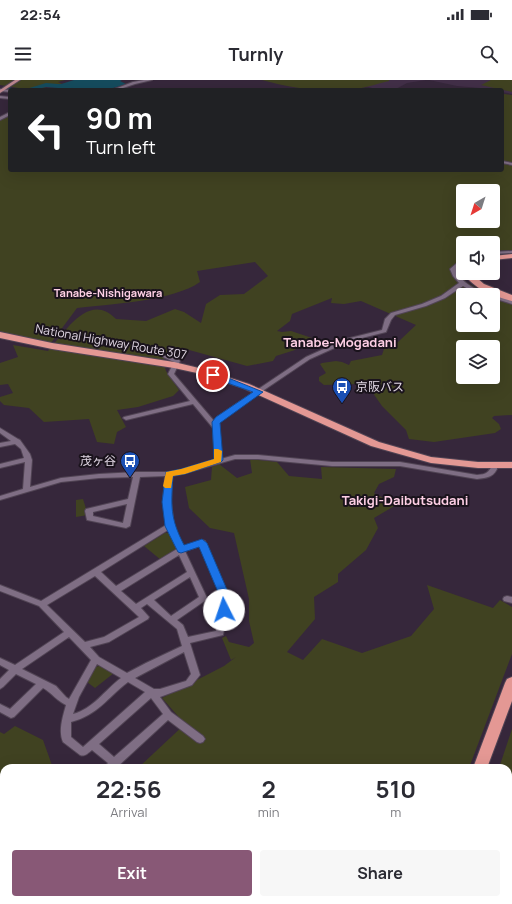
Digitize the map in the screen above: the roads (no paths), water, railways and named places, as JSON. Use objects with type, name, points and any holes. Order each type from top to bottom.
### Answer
[{"type":"highway","points":[[500,255],[512,254]]},
{"type":"highway","points":[[473,280],[479,285],[512,298]]},
{"type":"highway","points":[[478,280],[486,285],[512,291]]},
{"type":"highway","name":"National Highway Route 307","points":[[0,335],[52,346],[176,366],[226,379],[259,392],[375,444],[431,460],[495,466],[512,465]]},
{"type":"highway","points":[[482,764],[512,683]]},
{"type":"highway","points":[[488,764],[512,699]]},
{"type":"main road","points":[[1,90],[15,80]]},
{"type":"main road","points":[[1,90],[18,80]]},
{"type":"street","points":[[120,88],[150,80]]},
{"type":"street","points":[[456,266],[453,269],[456,277]]},
{"type":"street","points":[[458,280],[462,284],[512,302]]},
{"type":"street","points":[[218,460],[216,422],[219,418],[308,358],[348,340],[384,331],[388,319],[393,314],[443,297],[462,284]]},
{"type":"street","points":[[165,356],[177,361],[171,374],[216,428]]},
{"type":"street","points":[[126,418],[194,402]]},
{"type":"street","points":[[0,430],[18,441],[28,455],[30,462],[26,490]]},
{"type":"street","points":[[0,445],[18,441]]},
{"type":"street","points":[[0,498],[61,480],[137,474],[169,474],[182,472],[218,460],[235,457],[258,457],[332,464],[400,464],[477,477],[490,476],[494,472],[495,466]]},
{"type":"street","points":[[0,466],[28,459]]},
{"type":"street","points":[[132,500],[89,511],[90,518],[126,526],[132,500],[137,474]]},
{"type":"street","points":[[169,474],[167,502],[170,526],[203,598],[171,620]]},
{"type":"street","points":[[42,604],[170,526]]},
{"type":"street","points":[[68,719],[80,717],[94,708],[112,689],[128,677],[186,644],[220,633],[226,599],[202,543],[181,550],[116,590]]},
{"type":"street","points":[[83,646],[106,640],[145,617],[96,572]]},
{"type":"street","points":[[135,608],[191,573]]},
{"type":"street","points":[[0,588],[42,604],[96,659],[152,692],[168,715],[200,739]]},
{"type":"street","points":[[96,659],[77,690],[71,704],[65,730],[66,739],[83,752],[152,692],[160,693],[189,683],[196,675],[180,627],[148,600]]},
{"type":"street","points":[[0,685],[15,668],[70,632]]},
{"type":"street","points":[[0,661],[53,689],[63,700],[71,704]]},
{"type":"street","points":[[0,708],[11,714],[42,683]]},
{"type":"street","points":[[113,764],[168,715]]},
{"type":"street","points":[[92,744],[111,764]]},
{"type":"water","points":[[74,80],[122,80],[120,81],[126,84],[114,88],[60,88],[55,86]]},
{"type":"waterway","points":[[34,88],[46,85],[70,87]]},
{"type":"place","name":"京阪バス","points":[[342,404]]},
{"type":"place","name":"茂ヶ谷","points":[[130,478]]},
{"type":"district","name":"Tanabe-Nishigawara","points":[[108,293]]},
{"type":"district","name":"Tanabe-Mogadani","points":[[340,342]]},
{"type":"district","name":"Takigi-Daibutsudani","points":[[405,500]]}]
